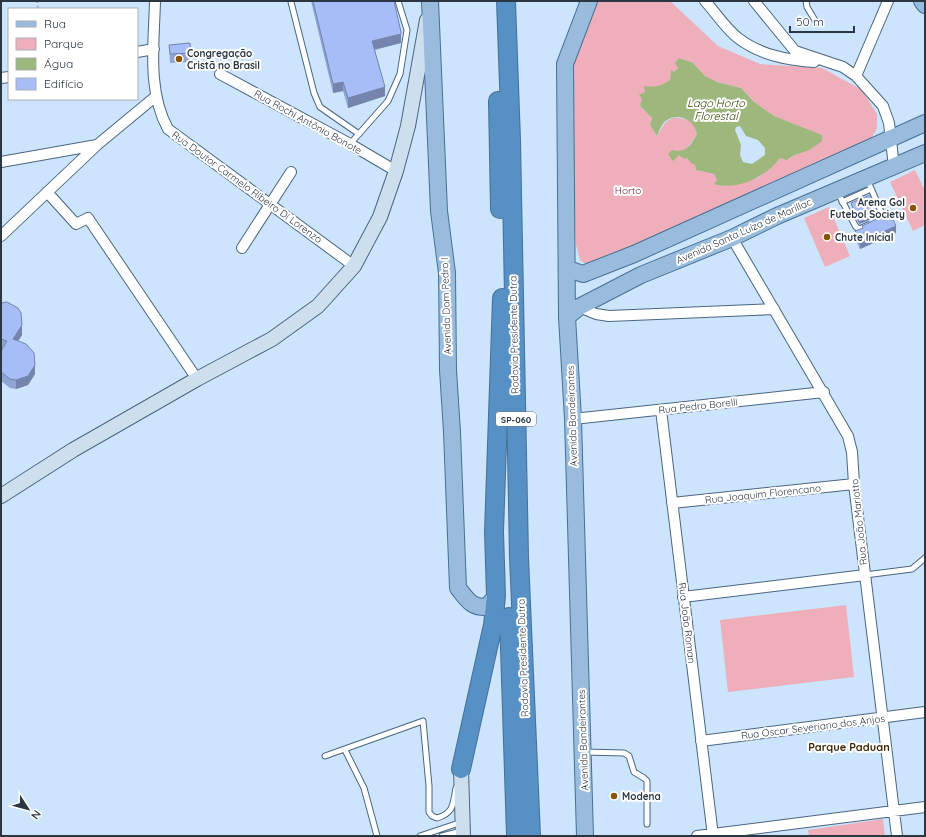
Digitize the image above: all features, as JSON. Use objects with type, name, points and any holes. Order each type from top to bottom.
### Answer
[{"type":"highway","name":"Rodovia Presidente Dutra","points":[[495,1],[502,298],[505,351],[507,568],[516,836]]},
{"type":"highway","name":"Rodovia Presidente Dutra","points":[[506,1],[511,140],[519,557],[531,836]]},
{"type":"highway","points":[[461,770],[493,625],[496,596],[494,532],[502,298]]},
{"type":"main road","points":[[1,496],[73,450],[197,379],[272,339],[318,306],[354,266],[380,217],[396,171],[408,126],[430,1]]},
{"type":"main road","name":"Avenida Dom Pedro I","points":[[430,1],[439,211],[447,273],[448,370],[458,588],[470,604],[478,607],[487,607],[496,596]]},
{"type":"main road","name":"Avenida Bandeirantes","points":[[585,836],[573,419],[573,312],[568,269],[564,64],[589,1]]},
{"type":"main road","points":[[922,1],[925,5]]},
{"type":"main road","points":[[568,269],[584,274],[634,254],[925,123]]},
{"type":"main road","name":"Avenida Santa Luíza de Marillac","points":[[573,312],[641,275],[732,238],[777,216],[840,196],[869,183],[894,167],[925,153]]},
{"type":"main road","points":[[634,254],[632,267],[641,275]]},
{"type":"main road","points":[[461,770],[463,830]]},
{"type":"street","name":"Rua Doutor Carmelo Ribeiro Di Lorenzo","points":[[155,1],[155,97],[161,116],[168,129],[354,266]]},
{"type":"street","points":[[705,1],[738,38],[762,52],[786,60],[828,63],[843,67],[856,76],[883,106],[889,123],[894,167]]},
{"type":"street","points":[[709,1],[716,1]]},
{"type":"street","points":[[754,1],[795,51],[815,61]]},
{"type":"street","points":[[856,76],[888,1]]},
{"type":"street","points":[[138,52],[154,49]]},
{"type":"street","name":"Rua Rochi Antônio Bonote","points":[[220,74],[350,144],[396,171]]},
{"type":"street","points":[[1,236],[97,145],[155,97]]},
{"type":"street","points":[[1,162],[97,145]]},
{"type":"street","points":[[242,248],[292,172]]},
{"type":"street","points":[[47,192],[76,224],[88,218],[197,379]]},
{"type":"street","name":"Rua João Mariotto","points":[[732,238],[824,392],[848,436],[852,452],[854,484],[897,836]]},
{"type":"street","points":[[573,312],[609,316],[774,309]]},
{"type":"street","name":"Rua Pedro Borelli","points":[[573,419],[824,392]]},
{"type":"street","name":"Rua João Roman","points":[[661,410],[713,835]]},
{"type":"street","name":"Rua Joaquim Florencano","points":[[672,503],[854,484]]},
{"type":"street","points":[[683,597],[865,575]]},
{"type":"street","name":"Rua Oscar Severiano dos Anjos","points":[[701,741],[925,712]]},
{"type":"street","points":[[697,836],[925,807]]},
{"type":"lane","points":[[350,144],[388,101],[400,74],[407,30],[398,1]]},
{"type":"lane","points":[[806,1],[807,7],[816,22]]},
{"type":"lane","points":[[291,2],[314,93],[320,107],[359,134]]},
{"type":"lane","points":[[840,196],[856,227],[860,229],[880,220],[882,214],[869,183]]},
{"type":"lane","points":[[865,575],[912,569],[925,558]]},
{"type":"lane","points":[[326,756],[423,721],[429,786],[429,812],[432,816],[437,818],[446,815],[452,808],[461,770]]},
{"type":"lane","points":[[345,750],[364,788],[377,836]]},
{"type":"lane","points":[[583,752],[624,754],[629,756],[634,772],[647,781],[647,824]]},
{"type":"lane","points":[[420,836],[463,830]]},
{"type":"lane","points":[[442,836],[463,830]]},
{"type":"green space","name":"Horto","points":[[592,1],[670,1],[718,46],[760,64],[822,68],[862,90],[877,114],[877,128],[871,139],[748,193],[636,247],[587,265],[580,260],[576,245],[568,66]],"holes":[[[679,59],[693,63],[705,76],[717,82],[741,88],[754,102],[774,116],[821,135],[796,155],[780,158],[758,178],[745,181],[717,180],[714,174],[696,170],[695,165],[687,157],[679,155],[680,152],[687,149],[697,134],[696,128],[692,122],[679,118],[670,119],[657,136],[650,125],[652,118],[640,106],[645,92],[663,85],[670,80],[671,70],[674,72],[678,68]]]},
{"type":"green space","name":"Arena Gol Futebol Society","points":[[915,170],[925,191],[925,225],[913,231],[890,182]]},
{"type":"green space","name":"Chute Inícial","points":[[829,207],[850,256],[825,267],[804,218]]},
{"type":"green space","points":[[846,605],[854,677],[728,692],[720,620]]},
{"type":"green space","points":[[883,819],[885,836],[809,836],[808,830]]},
{"type":"water","name":"Lago Horto Florestal","points":[[679,58],[693,63],[705,76],[717,82],[741,88],[754,102],[774,116],[822,135],[822,141],[811,149],[795,155],[787,160],[780,158],[767,171],[750,181],[732,186],[714,184],[717,180],[714,174],[696,170],[695,165],[687,158],[684,159],[679,155],[673,161],[668,154],[672,150],[681,151],[688,148],[697,134],[693,125],[681,117],[672,118],[664,123],[657,136],[650,125],[652,118],[640,106],[642,99],[639,95],[645,92],[644,86],[658,86],[670,80],[671,70],[674,72],[678,68],[675,63]],"holes":[[[740,126],[746,136],[758,140],[765,148],[765,155],[752,164],[743,162],[740,155],[741,145],[735,130],[736,127]]]},
{"type":"building","points":[[313,1],[394,1],[401,34],[372,41],[385,87],[348,98],[343,82],[333,84]]},
{"type":"building","points":[[190,43],[191,53],[170,54],[169,45]]},
{"type":"building","points":[[870,195],[878,212],[877,215],[859,222],[851,203]]},
{"type":"building","points":[[891,215],[896,226],[860,242],[855,231],[881,217],[882,219]]},
{"type":"building","points":[[7,302],[18,308],[21,313],[22,325],[13,339],[26,344],[34,353],[35,365],[28,376],[16,380],[10,379],[1,372],[1,351],[7,341],[1,339],[1,303]]},
{"type":"place","name":"Congregação Cristã no Brasil","points":[[179,59]]},
{"type":"place","name":"Arena Gol Futebol Society","points":[[913,208]]},
{"type":"place","name":"Chute Inícial","points":[[827,237]]},
{"type":"place","name":"Modena","points":[[614,796]]},
{"type":"district","name":"Parque Paduan","points":[[849,747]]}]
